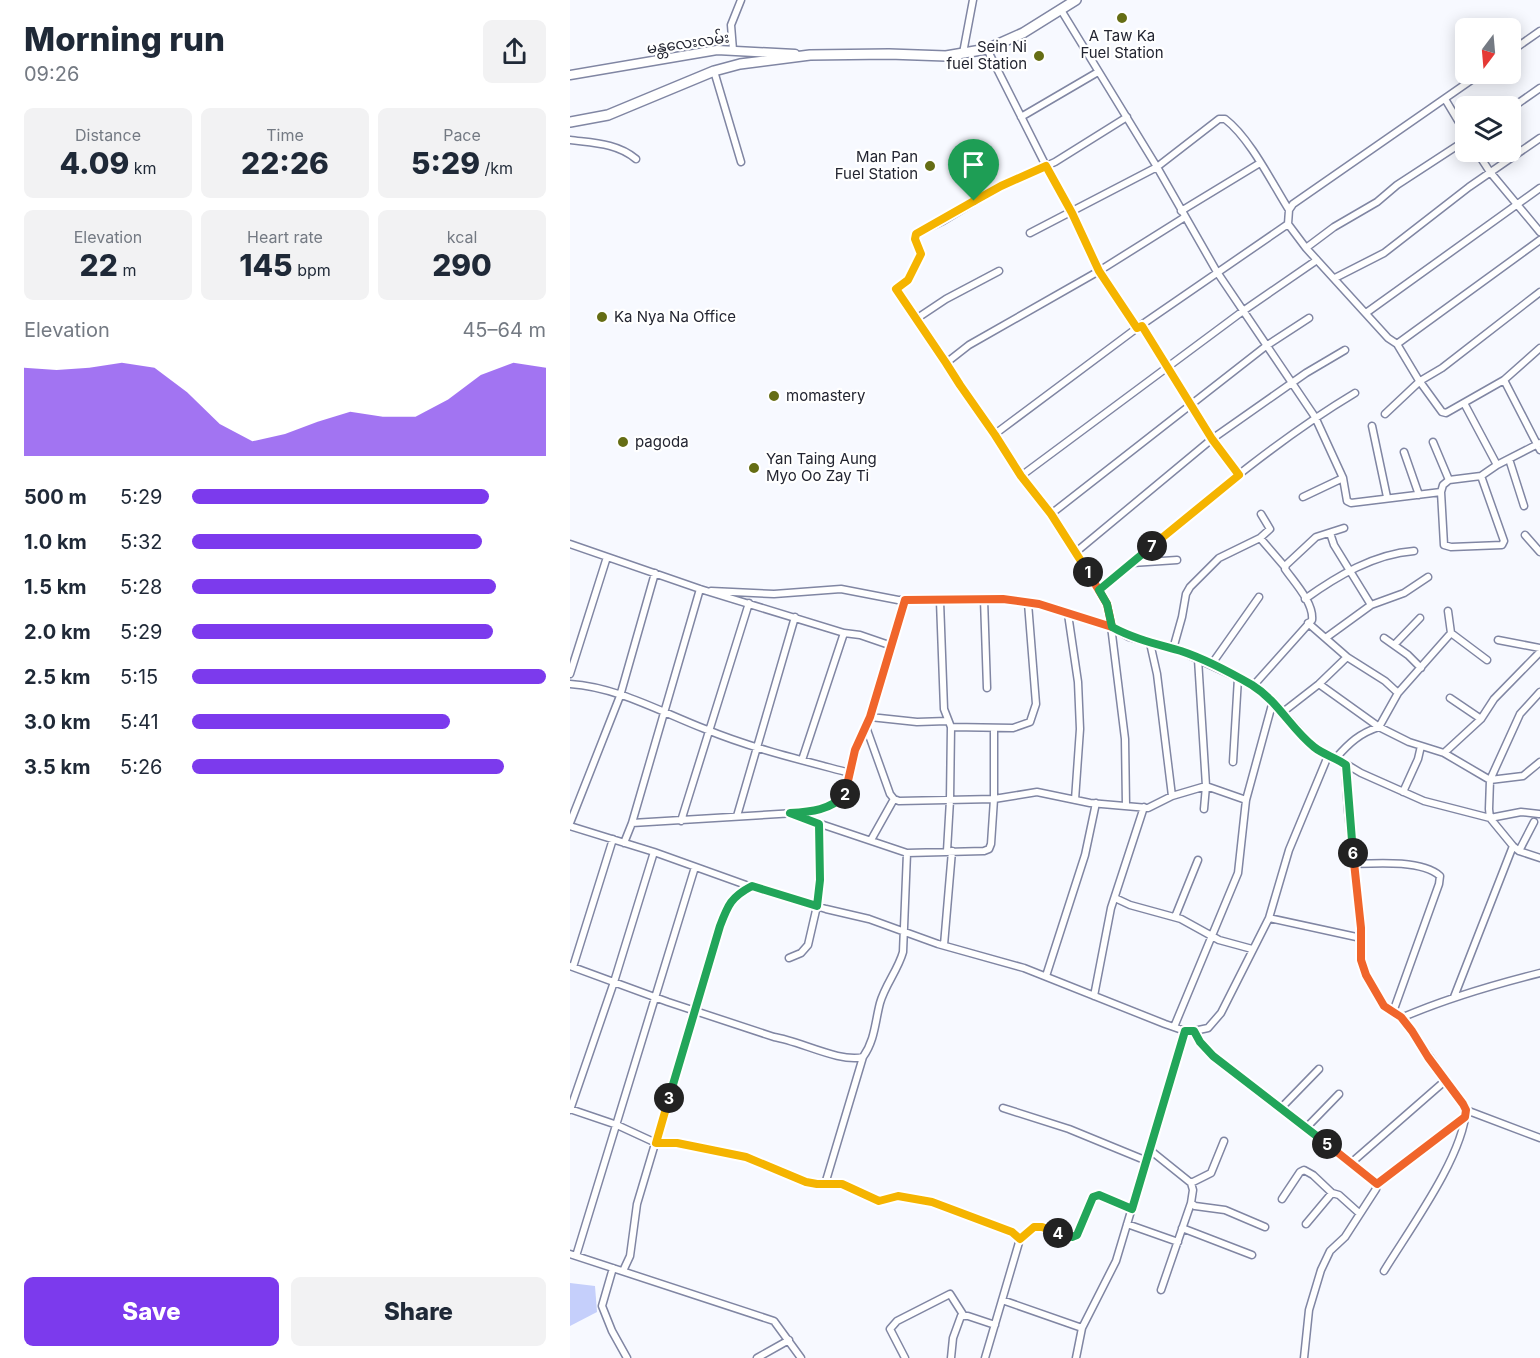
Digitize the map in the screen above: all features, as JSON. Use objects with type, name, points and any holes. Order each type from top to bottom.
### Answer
[{"type":"main road","points":[[570,122],[608,115],[714,71],[740,64],[810,55],[946,56],[987,49],[1007,42],[1076,0]]},
{"type":"main road","name":"မန္တလေးလမ်း","points":[[570,75],[717,50],[810,55]]},
{"type":"street","points":[[733,50],[731,25],[741,0]]},
{"type":"street","points":[[963,53],[972,0]]},
{"type":"street","points":[[1060,10],[1157,167],[1217,272],[1315,417],[1343,478],[1347,501],[1441,492]]},
{"type":"street","points":[[1521,44],[1540,30]]},
{"type":"street","points":[[987,49],[1072,213],[1099,271],[1140,327],[1212,439],[1239,475]]},
{"type":"street","points":[[714,71],[741,162]]},
{"type":"street","points":[[1021,117],[1098,72]]},
{"type":"street","points":[[1466,84],[1293,204],[1289,210],[1288,224],[1306,248],[1388,338],[1397,344],[1442,412],[1446,413],[1504,380],[1540,348]]},
{"type":"street","points":[[1521,101],[1540,88]]},
{"type":"street","points":[[1445,99],[1455,116]]},
{"type":"street","points":[[1126,805],[1125,739],[1112,627],[1107,604],[1051,514],[1021,476],[896,289],[908,280],[921,254],[915,239],[916,234],[1001,186],[1046,166],[1127,117]]},
{"type":"street","points":[[1030,233],[1157,167],[1219,119],[1225,119],[1232,124],[1289,210]]},
{"type":"street","points":[[1335,278],[1384,253],[1434,212],[1540,138]]},
{"type":"street","points":[[570,140],[615,146],[636,159]]},
{"type":"street","points":[[1306,248],[1334,227],[1377,202],[1397,184],[1455,147]]},
{"type":"street","points":[[1483,162],[1540,232]]},
{"type":"street","points":[[946,363],[969,345],[1099,271],[1260,163]]},
{"type":"street","points":[[1366,313],[1540,188]]},
{"type":"street","points":[[995,435],[1140,327],[1288,224]]},
{"type":"street","points":[[1397,344],[1540,240]]},
{"type":"street","points":[[1021,476],[1243,311],[1317,260]]},
{"type":"street","points":[[916,319],[946,299],[999,271]]},
{"type":"street","points":[[1386,414],[1420,381],[1442,368],[1540,292]]},
{"type":"street","points":[[1051,514],[1266,346],[1309,318]]},
{"type":"street","points":[[1076,552],[1212,439],[1291,383],[1345,350]]},
{"type":"street","points":[[1481,476],[1504,541],[1502,545],[1451,548],[1444,545],[1441,492],[1443,485],[1449,480],[1481,476],[1497,465],[1539,445],[1504,380]]},
{"type":"street","points":[[1099,590],[1239,475],[1315,417],[1355,393]]},
{"type":"street","points":[[1464,403],[1497,465]]},
{"type":"street","points":[[1372,426],[1387,497]]},
{"type":"street","points":[[1433,442],[1449,480]]},
{"type":"street","points":[[1404,452],[1419,495]]},
{"type":"street","points":[[1509,459],[1524,506]]},
{"type":"street","points":[[1303,497],[1343,478]]},
{"type":"street","points":[[1173,650],[1186,594],[1190,587],[1219,558],[1260,538],[1270,529],[1261,514]]},
{"type":"street","points":[[1285,567],[1316,537],[1344,528]]},
{"type":"street","points":[[1330,533],[1334,545],[1371,605]]},
{"type":"street","points":[[1525,535],[1540,552]]},
{"type":"street","points":[[1253,686],[1312,620],[1312,614],[1305,599],[1285,567],[1260,538]]},
{"type":"street","points":[[570,544],[700,589],[892,646]]},
{"type":"street","points":[[1305,599],[1350,571],[1392,555],[1414,551]]},
{"type":"street","points":[[570,674],[607,557]]},
{"type":"street","points":[[1131,563],[1177,560]]},
{"type":"street","points":[[655,573],[620,696],[570,825],[752,886],[869,919],[944,945],[1024,968],[1185,1031],[1208,1028],[1221,1013],[1269,918],[1289,850],[1328,756]]},
{"type":"street","points":[[1327,637],[1371,605],[1404,593],[1428,577]]},
{"type":"street","points":[[624,843],[632,824],[700,589]]},
{"type":"street","points":[[711,591],[774,594],[841,589],[905,600],[1003,599],[1028,603],[1112,627],[1129,637],[1198,659],[1238,678],[1273,701],[1314,748],[1424,801],[1490,818],[1521,813],[1539,814]]},
{"type":"street","points":[[1211,665],[1259,597]]},
{"type":"street","points":[[984,599],[987,688]]},
{"type":"street","points":[[632,824],[812,812],[837,803],[847,792],[855,750],[870,717],[905,600]]},
{"type":"street","points":[[940,601],[944,709],[949,724],[950,800],[944,945]]},
{"type":"street","points":[[681,821],[749,603]]},
{"type":"street","points":[[870,717],[994,728],[1013,728],[1030,722],[1036,704],[1028,603]]},
{"type":"street","points":[[1448,611],[1451,633],[1487,660]]},
{"type":"street","points":[[1068,614],[1078,682],[1080,729],[1075,800]]},
{"type":"street","points":[[737,816],[795,617]]},
{"type":"street","points":[[1394,645],[1420,618]]},
{"type":"street","points":[[1308,623],[1327,637],[1347,657],[1385,681],[1398,693]]},
{"type":"street","points":[[802,760],[844,633]]},
{"type":"street","points":[[1336,758],[1350,742],[1366,731],[1379,727],[1398,693],[1451,633]]},
{"type":"street","points":[[1384,638],[1421,668]]},
{"type":"street","points":[[1444,753],[1481,719],[1494,699],[1539,654],[1498,640]]},
{"type":"street","points":[[1150,642],[1157,674],[1172,796]]},
{"type":"street","points":[[1283,712],[1319,684],[1347,657]]},
{"type":"street","points":[[1198,659],[1206,786],[1204,809]]},
{"type":"street","points":[[1233,762],[1238,678]]},
{"type":"street","points":[[570,684],[594,686],[757,747],[850,773]]},
{"type":"street","points":[[1319,684],[1379,727],[1409,742],[1444,753],[1490,780],[1523,776],[1540,762]]},
{"type":"street","points":[[1540,692],[1537,701],[1520,714],[1490,780],[1490,818],[1516,849],[1540,859]]},
{"type":"street","points":[[1450,698],[1481,719]]},
{"type":"street","points":[[1174,1027],[1238,873],[1246,800],[1273,701]]},
{"type":"street","points":[[866,727],[890,794],[899,801],[994,799],[1037,792],[1096,804],[1148,808],[1172,796],[1206,786],[1246,800]]},
{"type":"street","points":[[790,813],[907,853],[989,849],[994,799],[994,728]]},
{"type":"street","points":[[1403,792],[1418,759],[1421,746]]},
{"type":"street","points":[[1346,765],[1361,960],[1366,975],[1384,1006],[1401,1017],[1446,1080],[1465,1113],[1540,1138]]},
{"type":"street","points":[[871,840],[894,799]]},
{"type":"street","points":[[1046,976],[1085,855],[1096,804]]},
{"type":"street","points":[[1094,996],[1115,898],[1144,807]]},
{"type":"street","points":[[1454,997],[1516,849],[1534,822]]},
{"type":"street","points":[[789,958],[801,953],[808,945],[817,906],[820,880],[819,824]]},
{"type":"street","points":[[612,839],[572,966],[654,997],[774,1037],[842,1056],[856,1059],[863,1057]]},
{"type":"street","points":[[654,852],[614,982],[570,1110],[617,1125],[656,1143],[677,1143],[746,1157],[806,1182],[842,1184],[879,1201],[898,1196],[932,1202],[1012,1232],[1020,1239]]},
{"type":"street","points":[[825,1184],[863,1057],[875,1032],[880,1003],[902,958],[907,853]]},
{"type":"street","points":[[1175,917],[1198,860]]},
{"type":"street","points":[[1354,864],[1396,863],[1426,869],[1440,876],[1393,1012]]},
{"type":"street","points":[[695,867],[617,1125],[573,1255],[774,1321],[801,1358]]},
{"type":"street","points":[[623,1271],[630,1256],[638,1204],[720,926],[728,905],[737,894],[752,886]]},
{"type":"street","points":[[1115,898],[1130,905],[1175,917],[1212,936],[1252,950]]},
{"type":"street","points":[[1269,918],[1361,938]]},
{"type":"street","points":[[1401,1017],[1484,987],[1540,973]]},
{"type":"street","points":[[1076,1358],[1082,1329],[1116,1261],[1185,1031]]},
{"type":"street","points":[[1194,1031],[1200,1042],[1213,1056],[1377,1184]]},
{"type":"street","points":[[1281,1108],[1319,1069]]},
{"type":"street","points":[[1351,1163],[1446,1080]]},
{"type":"street","points":[[1306,1128],[1339,1094]]},
{"type":"street","points":[[1003,1108],[1069,1129],[1147,1161]]},
{"type":"street","points":[[1304,1358],[1309,1310],[1321,1270],[1330,1251],[1345,1237],[1377,1184],[1465,1113]]},
{"type":"street","points":[[1384,1271],[1451,1160],[1465,1113]]},
{"type":"street","points":[[1191,1184],[1211,1173],[1224,1141]]},
{"type":"street","points":[[1150,1150],[1191,1184],[1193,1190],[1191,1203],[1161,1290]]},
{"type":"street","points":[[1282,1199],[1300,1172],[1304,1170],[1313,1175],[1332,1193],[1339,1195],[1359,1213]]},
{"type":"street","points":[[1306,1224],[1332,1193]]},
{"type":"street","points":[[985,1358],[1020,1239],[1034,1227],[1042,1227],[1072,1237],[1077,1235],[1093,1197],[1099,1195],[1132,1209]]},
{"type":"street","points":[[1191,1203],[1225,1210],[1265,1227]]},
{"type":"street","points":[[1127,1224],[1178,1242]]},
{"type":"street","points":[[1182,1228],[1252,1255]]},
{"type":"street","points":[[613,1268],[602,1306],[627,1358]]},
{"type":"street","points":[[905,1358],[890,1329],[897,1321],[950,1294],[964,1316],[995,1325]]},
{"type":"street","points":[[1002,1300],[1082,1329]]},
{"type":"street","points":[[951,1358],[958,1321],[961,1316],[964,1316]]},
{"type":"street","points":[[756,1358],[789,1341]]},
{"type":"shaded area","points":[[570,1283],[595,1286],[597,1312],[570,1326]]},
{"type":"place","name":"A Taw Ka Fuel Station","points":[[1122,18]]},
{"type":"place","name":"Sein Ni fuel Station","points":[[1039,56]]},
{"type":"place","name":"Man Pan Fuel Station","points":[[930,166]]},
{"type":"place","name":"Ka Nya Na Office","points":[[602,317]]},
{"type":"place","name":"momastery","points":[[774,396]]},
{"type":"place","name":"pagoda","points":[[623,442]]},
{"type":"place","name":"Yan Taing Aung Myo Oo Zay Ti","points":[[754,468]]},
{"type":"route","points":[[974,201],[916,234],[915,239],[921,254],[908,280],[896,289],[1021,476],[1051,514],[1076,552],[1107,604],[1112,627],[1039,604],[1003,599],[905,600],[870,717],[855,750],[847,792],[837,803],[812,812],[790,813],[819,824],[820,880],[817,906],[752,886],[737,894],[728,905],[656,1143],[677,1143],[746,1157],[806,1182],[842,1184],[879,1201],[898,1196],[932,1202],[974,1220],[1012,1232],[1020,1239],[1034,1227],[1042,1227],[1072,1237],[1080,1230],[1093,1197],[1104,1196],[1132,1209],[1185,1031],[1194,1031],[1200,1042],[1213,1056],[1377,1184],[1465,1117],[1466,1110],[1401,1017],[1384,1006],[1366,975],[1361,960],[1361,928],[1348,810],[1346,765],[1314,748],[1273,701],[1253,686],[1182,652],[1129,637],[1112,627],[1110,618],[1107,604],[1099,590],[1239,475],[1212,439],[1142,326],[1137,328],[1099,271],[1072,213],[1046,166],[974,201]]}]
